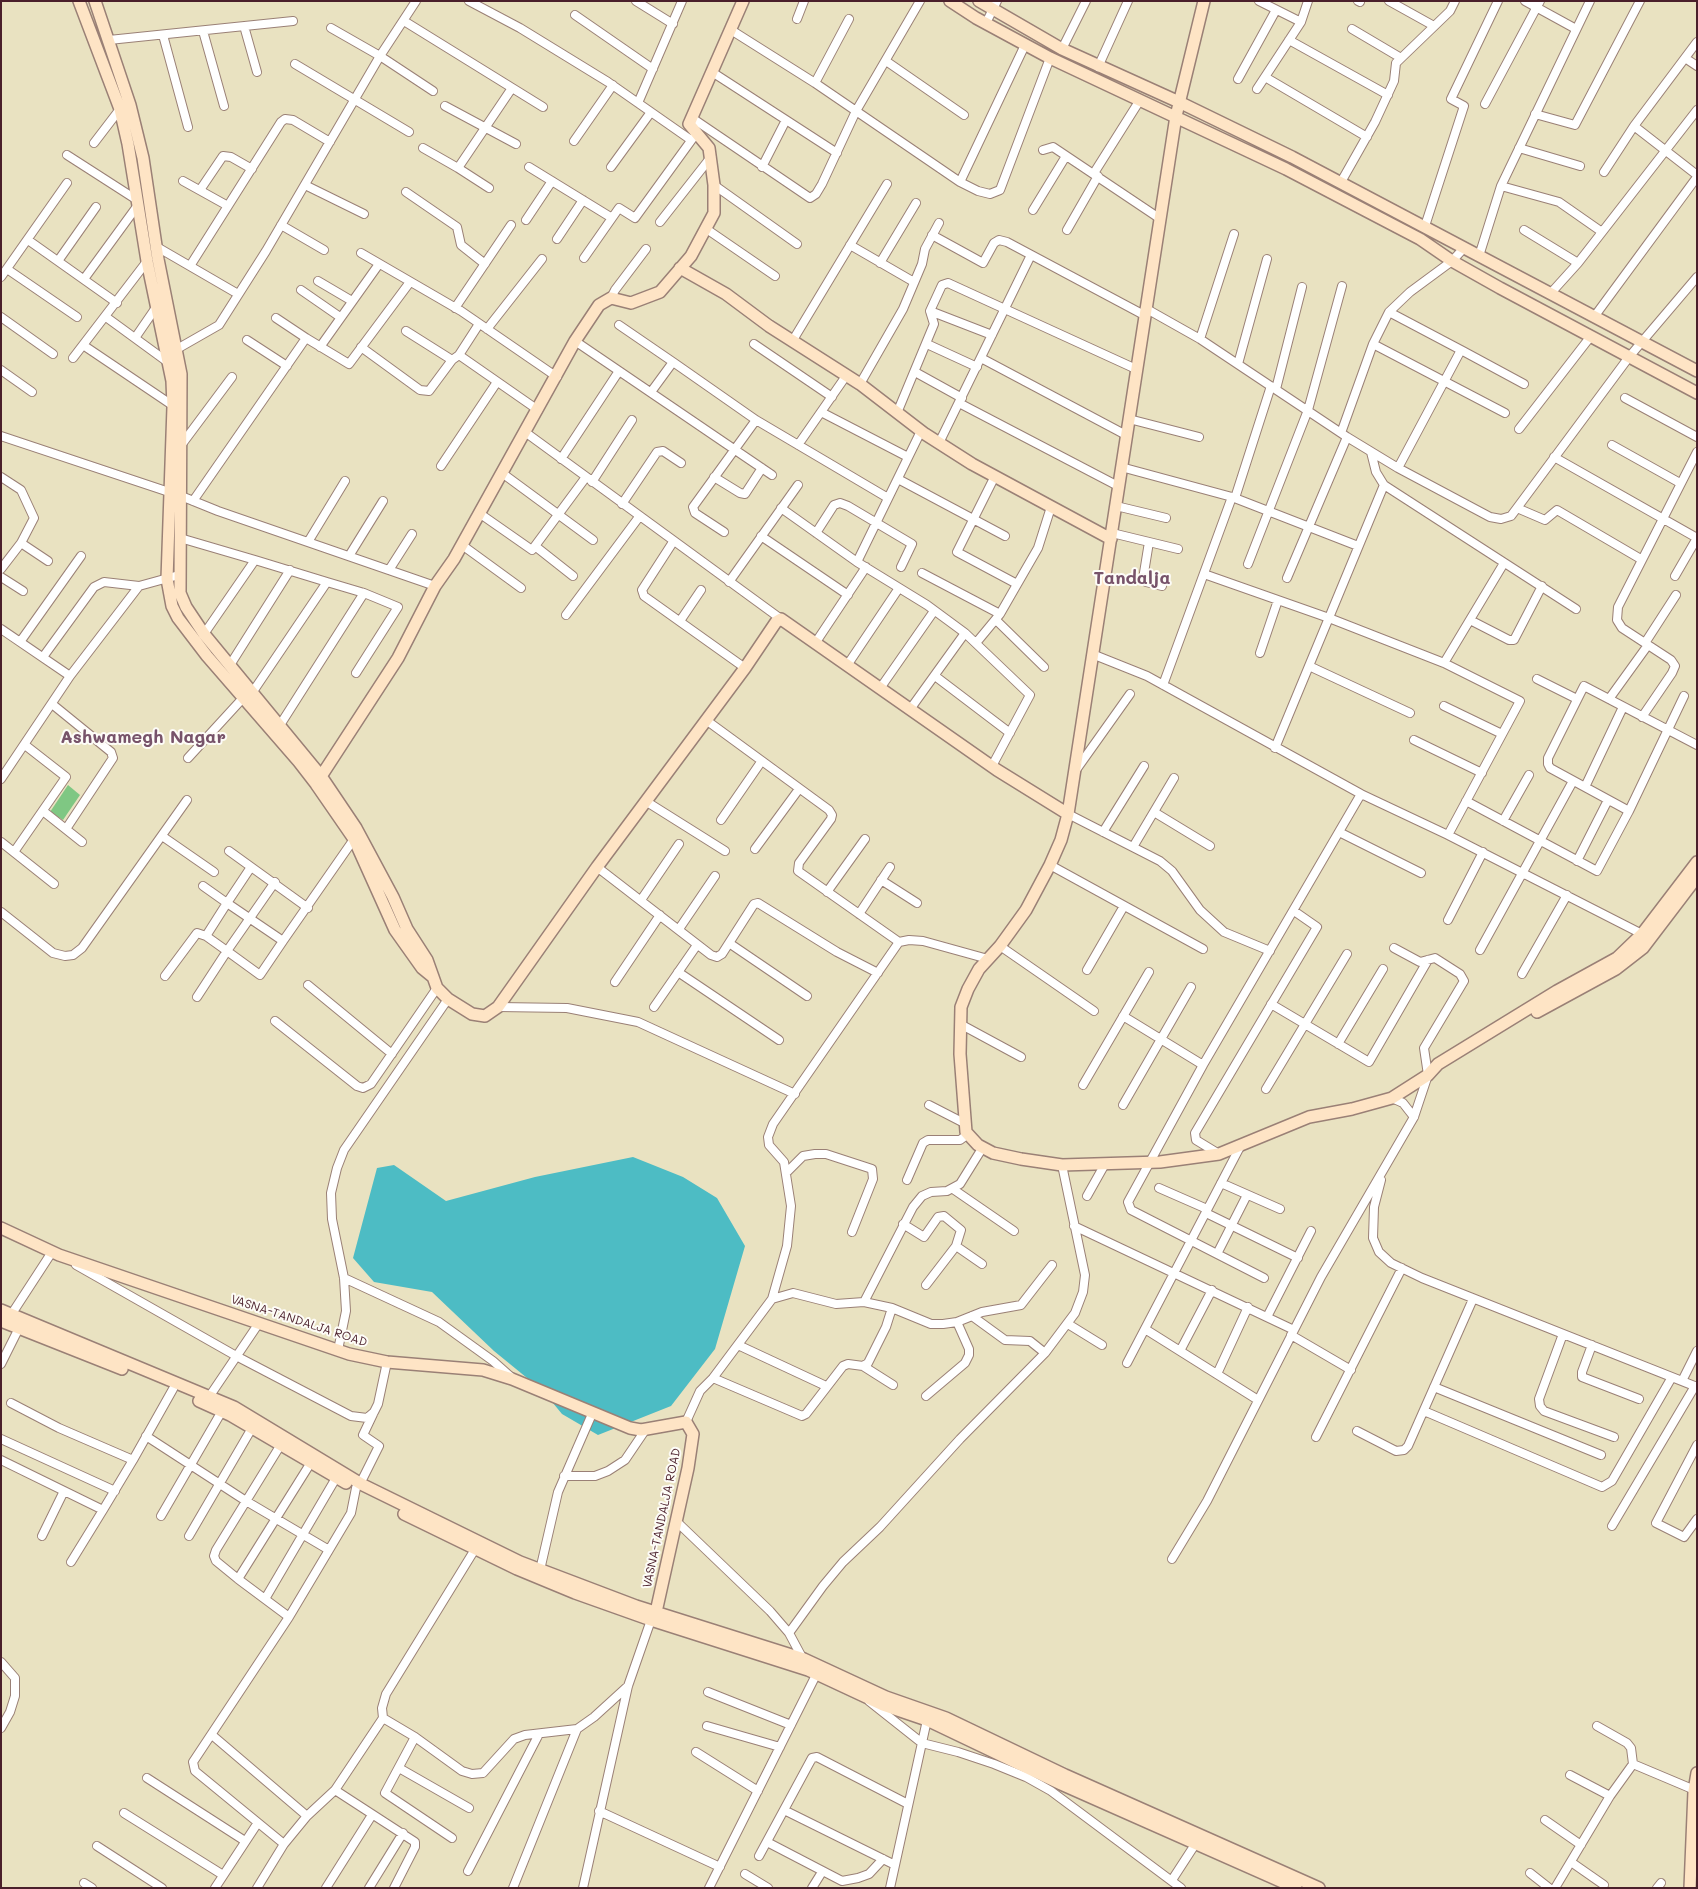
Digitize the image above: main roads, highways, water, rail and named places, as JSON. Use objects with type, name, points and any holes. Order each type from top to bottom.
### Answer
[{"type":"water","points":[[633,1157],[683,1177],[717,1198],[745,1246],[715,1349],[671,1406],[598,1435],[562,1414],[543,1391],[494,1351],[432,1292],[374,1282],[353,1258],[377,1168],[394,1165],[446,1201],[535,1177]]},
{"type":"district","name":"Tandalja","points":[[1132,578]]},
{"type":"district","name":"Ashwamegh Nagar","points":[[143,737]]}]
